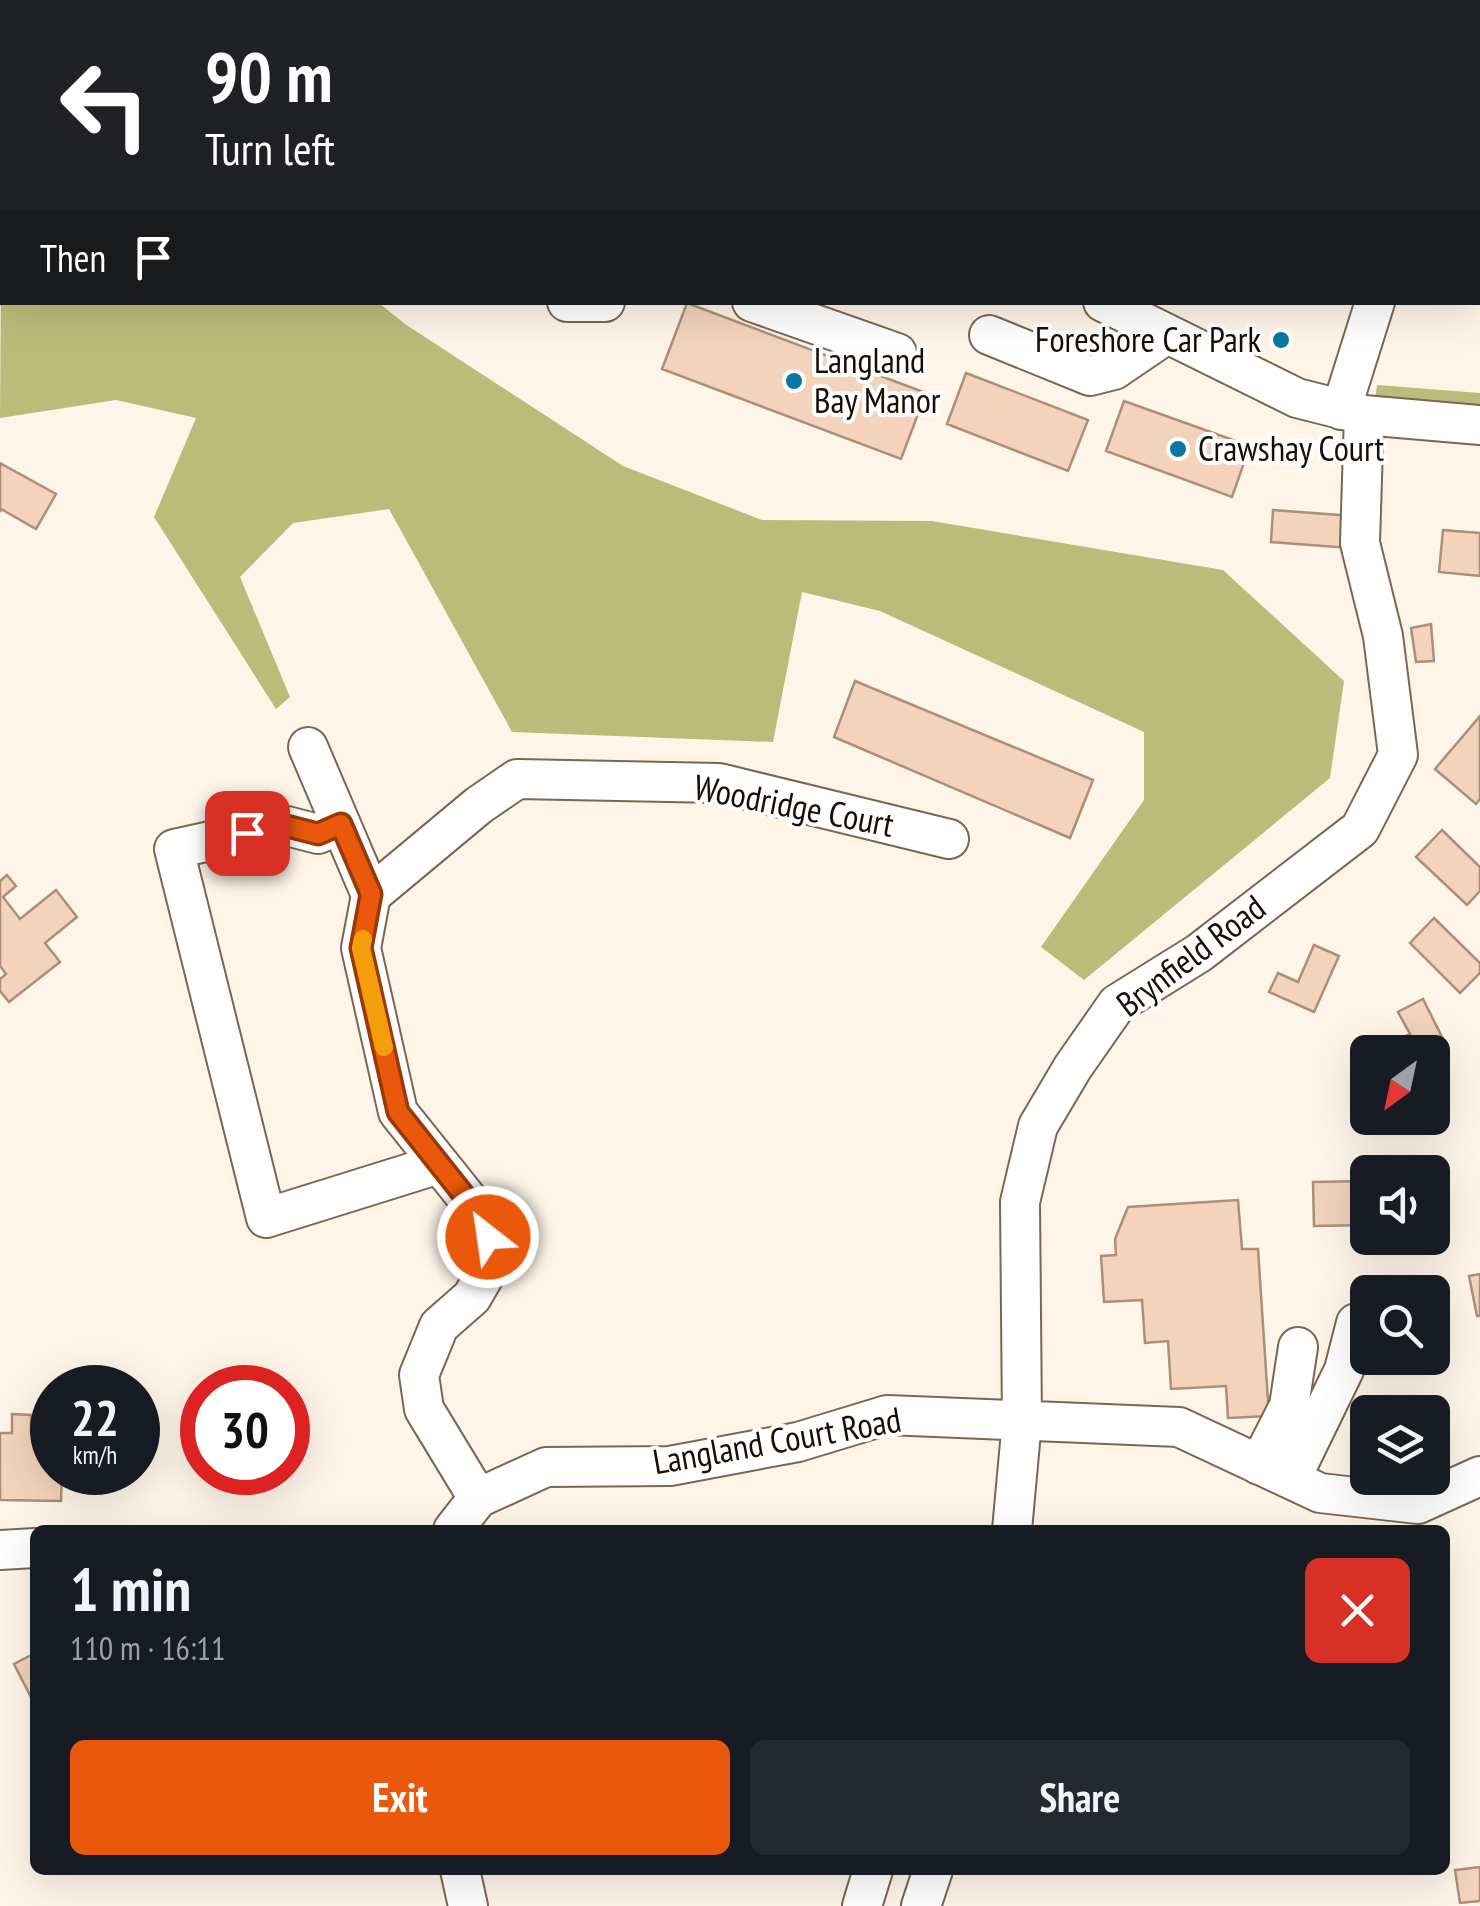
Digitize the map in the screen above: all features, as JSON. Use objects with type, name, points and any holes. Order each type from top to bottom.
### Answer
[{"type":"street","points":[[761,305],[897,353]]},
{"type":"street","points":[[1109,305],[1298,398],[1352,413],[1480,424]]},
{"type":"street","name":"Brynfield Road","points":[[1012,1525],[1022,1421],[1020,1202],[1038,1126],[1073,1067],[1118,1004],[1199,953],[1360,829],[1398,755],[1383,636],[1360,543],[1352,413],[1374,305]]},
{"type":"street","points":[[989,336],[1090,376],[1114,370],[1168,334]]},
{"type":"street","points":[[308,747],[371,894],[361,948],[398,1112],[482,1218],[494,1257],[472,1297],[439,1326],[419,1375],[424,1409],[478,1498]]},
{"type":"street","name":"Woodridge Court","points":[[371,894],[517,779],[719,784],[949,839]]},
{"type":"street","points":[[341,824],[318,834],[283,825],[174,849],[266,1218],[440,1164]]},
{"type":"street","points":[[1275,1472],[1344,1370],[1350,1346]]},
{"type":"street","points":[[1275,1472],[1298,1347]]},
{"type":"street","name":"Langland Court Road","points":[[457,1525],[478,1498],[546,1468],[670,1466],[798,1442],[887,1415],[1179,1427],[1320,1493],[1418,1504],[1480,1476]]},
{"type":"street","points":[[0,1550],[30,1548]]},
{"type":"street","points":[[461,1875],[468,1906]]},
{"type":"street","points":[[862,1906],[871,1875]]},
{"type":"street","points":[[921,1906],[932,1875]]},
{"type":"green space","points":[[1,305],[381,305],[623,466],[762,520],[932,521],[1223,570],[1344,681],[1330,778],[1084,980],[1041,947],[1144,800],[1144,732],[880,611],[802,592],[773,742],[512,732],[389,509],[293,523],[240,577],[290,697],[276,709],[154,517],[196,418],[116,400],[0,418]]},
{"type":"green space","points":[[1377,385],[1480,393],[1480,407],[1375,400]]},
{"type":"building","name":"Langland Bay Manor","points":[[686,305],[692,305],[926,393],[901,459],[662,369]]},
{"type":"building","points":[[966,373],[1088,420],[1068,471],[947,424]]},
{"type":"building","name":"Crawshay Court","points":[[1124,401],[1250,446],[1232,497],[1106,451]]},
{"type":"building","points":[[0,463],[56,494],[36,529],[1,509],[0,512]]},
{"type":"building","points":[[1273,510],[1352,516],[1349,548],[1271,542]]},
{"type":"building","points":[[1443,530],[1480,533],[1480,576],[1439,572]]},
{"type":"building","points":[[1431,624],[1434,661],[1416,662],[1411,628]]},
{"type":"building","points":[[855,681],[1093,780],[1070,838],[834,737]]},
{"type":"building","points":[[1480,716],[1480,799],[1476,804],[1435,769]]},
{"type":"building","points":[[1442,830],[1480,867],[1480,891],[1467,905],[1416,857]]},
{"type":"building","points":[[7,875],[16,886],[3,897],[20,919],[56,890],[77,917],[45,943],[60,962],[9,1002],[0,991],[0,979],[6,974],[0,966],[0,881]]},
{"type":"building","points":[[1434,918],[1480,963],[1480,973],[1460,993],[1410,943]]},
{"type":"building","points":[[1314,945],[1339,956],[1314,1012],[1269,992],[1278,973],[1298,982]]},
{"type":"building","points":[[1423,999],[1441,1035],[1408,1035],[1398,1012]]},
{"type":"building","points":[[1350,1181],[1350,1225],[1314,1226],[1313,1182]]},
{"type":"building","points":[[1238,1200],[1242,1249],[1258,1249],[1269,1416],[1228,1418],[1226,1386],[1171,1389],[1168,1341],[1145,1343],[1142,1300],[1104,1302],[1101,1256],[1116,1255],[1115,1239],[1128,1207]]},
{"type":"building","points":[[1480,1274],[1480,1316],[1477,1316],[1469,1276]]},
{"type":"building","points":[[12,1414],[30,1415],[30,1495],[61,1495],[61,1501],[0,1500],[0,1433],[12,1433]]},
{"type":"building","points":[[30,1656],[30,1695],[14,1664]]},
{"type":"building","points":[[1480,1867],[1480,1901],[1460,1903],[1455,1870]]},
{"type":"slow traffic","points":[[363,939],[361,948],[384,1047]]},
{"type":"place","name":"Foreshore Car Park","points":[[1281,340]]},
{"type":"place","name":"Langland Bay Manor","points":[[794,381]]},
{"type":"place","name":"Crawshay Court","points":[[1178,449]]},
{"type":"route","points":[[247,833],[283,825],[318,834],[341,824],[371,894],[361,948],[398,1112],[482,1218],[488,1237]]}]
